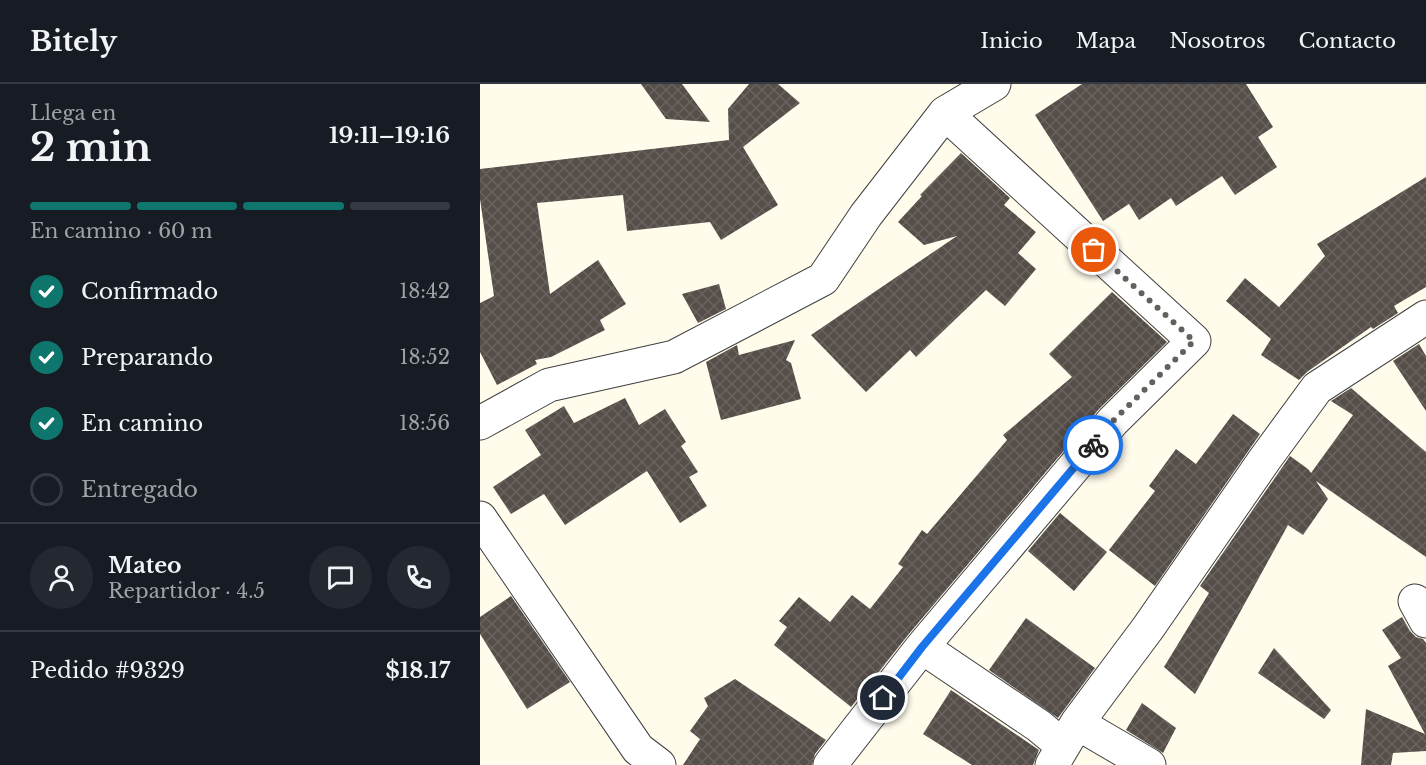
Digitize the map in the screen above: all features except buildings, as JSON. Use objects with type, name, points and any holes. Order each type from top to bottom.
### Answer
[{"type":"street","points":[[480,423],[549,385],[674,357],[823,279],[866,214],[945,113],[994,84]]},
{"type":"street","points":[[830,765],[922,647],[1113,421],[1194,341],[945,113]]},
{"type":"street","points":[[1064,745],[1317,388],[1426,317]]},
{"type":"street","points":[[480,518],[638,749],[659,765]]},
{"type":"street","points":[[922,647],[1064,745],[1149,765]]},
{"type":"way so far","points":[[1093,445],[1113,421],[1194,341],[1094,250]]},
{"type":"route","points":[[883,698],[922,647],[1093,445]]}]
